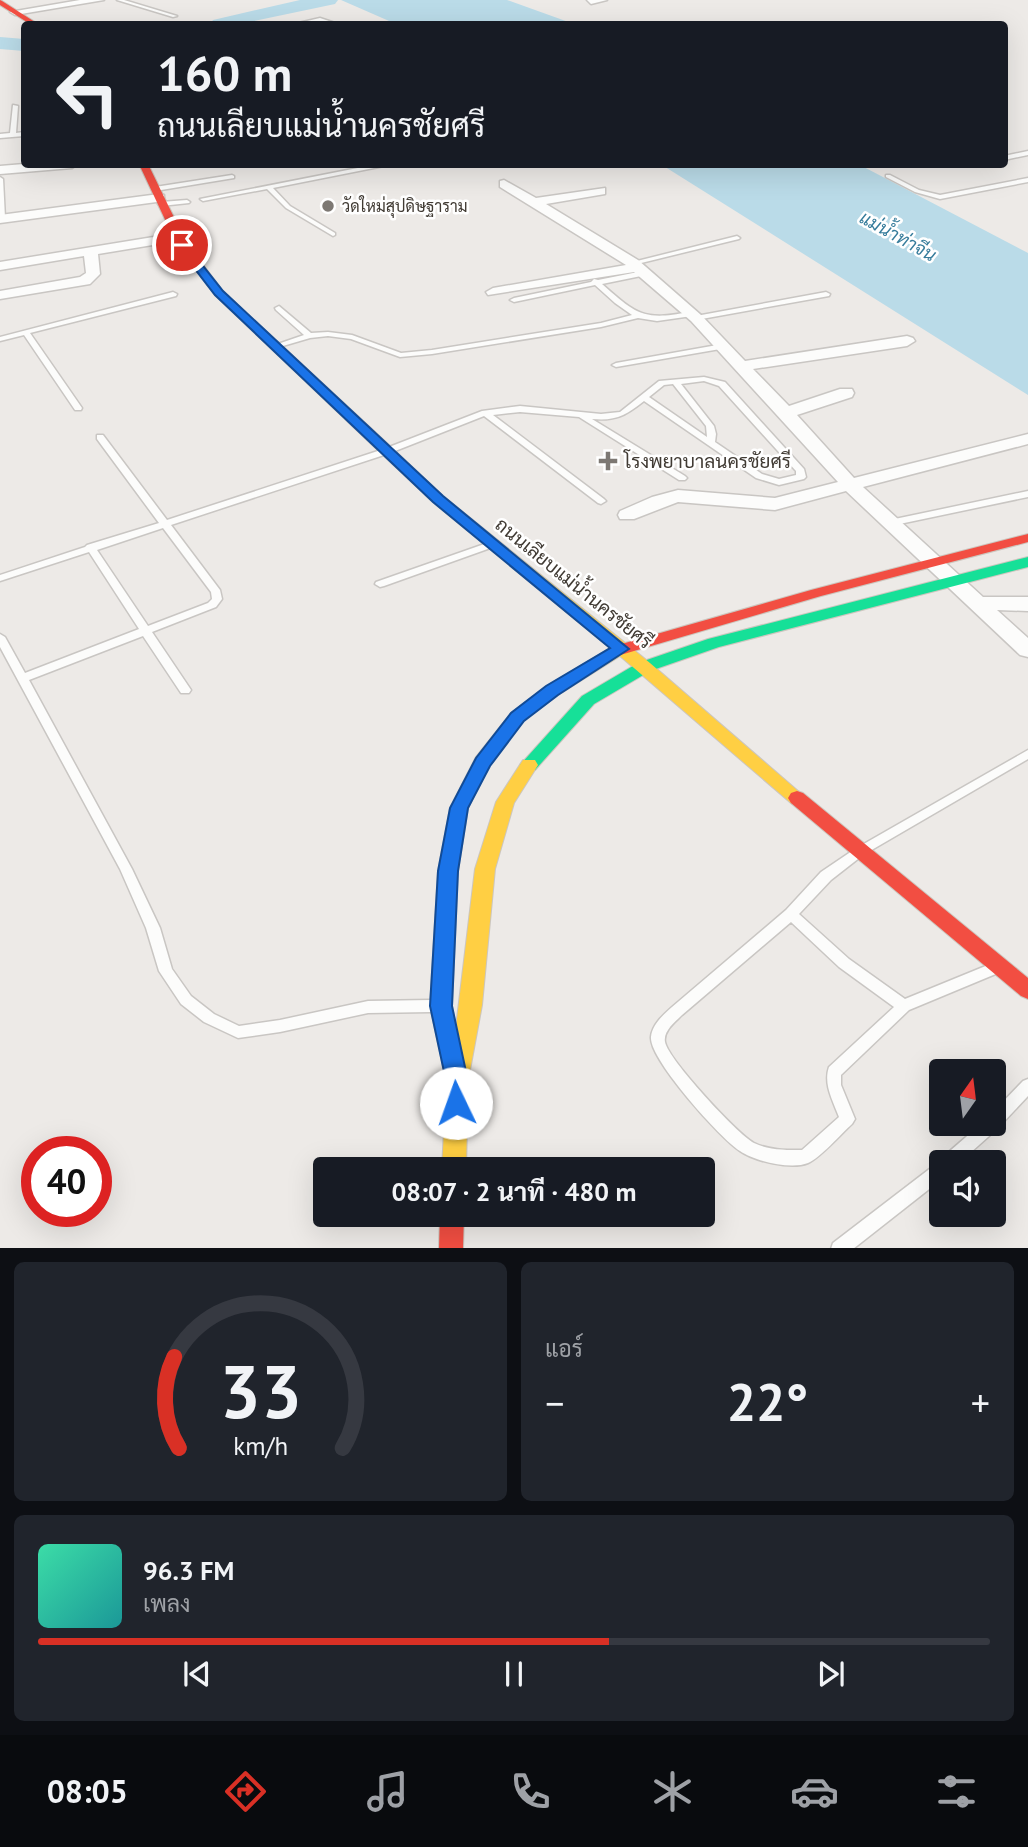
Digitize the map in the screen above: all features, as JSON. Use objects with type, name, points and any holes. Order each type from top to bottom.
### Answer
[{"type":"main road","points":[[0,2],[29,21]]},
{"type":"main road","name":"ถนนเลียบแม่น้ำนครชัยศรี","points":[[146,168],[178,237],[219,293],[438,499],[644,667],[859,852],[1028,990]]},
{"type":"main road","points":[[457,1081],[441,1006],[448,871],[459,808],[482,762],[517,717],[552,691],[621,649],[1028,538]]},
{"type":"main road","points":[[454,1157],[457,1081],[471,1005],[485,869],[505,802],[520,775],[588,700],[644,667],[714,643],[1028,562]]},
{"type":"main road","points":[[451,1248],[452,1227]]},
{"type":"street","points":[[15,12],[99,0]]},
{"type":"street","points":[[591,1],[602,0]]},
{"type":"street","points":[[0,170],[24,168]]},
{"type":"street","points":[[504,184],[638,267],[723,345],[849,484],[1028,650]]},
{"type":"street","points":[[535,202],[600,191]]},
{"type":"street","points":[[1,218],[158,197]]},
{"type":"street","points":[[0,266],[178,237]]},
{"type":"street","points":[[0,295],[85,281],[93,274],[91,253]]},
{"type":"street","points":[[493,292],[638,267]]},
{"type":"street","points":[[742,366],[907,341]]},
{"type":"street","points":[[786,413],[846,393]]},
{"type":"street","points":[[627,515],[678,496],[764,505],[1028,439]]},
{"type":"street","points":[[976,603],[1028,604]]},
{"type":"lane","points":[[119,0],[175,16]]},
{"type":"lane","points":[[13,134],[15,106]]},
{"type":"lane","points":[[0,135],[21,134]]},
{"type":"lane","points":[[1008,157],[1028,153]]},
{"type":"lane","points":[[203,200],[371,168]]},
{"type":"lane","points":[[888,176],[933,197],[1028,180]]},
{"type":"lane","points":[[158,197],[232,177]]},
{"type":"lane","points":[[0,178],[1,218]]},
{"type":"lane","points":[[269,188],[288,207],[333,234]]},
{"type":"lane","points":[[158,197],[187,202]]},
{"type":"lane","points":[[514,300],[594,281],[737,238]]},
{"type":"lane","points":[[594,281],[635,317],[645,320],[692,316],[826,294]]},
{"type":"lane","points":[[0,339],[173,294]]},
{"type":"lane","points":[[279,308],[309,336]]},
{"type":"lane","points":[[275,346],[309,336],[352,337],[400,355],[601,325],[635,317]]},
{"type":"lane","points":[[26,332],[78,408]]},
{"type":"lane","points":[[616,365],[723,345]]},
{"type":"lane","points":[[0,578],[387,450],[485,413],[520,409],[601,417],[622,414],[645,398],[654,387],[675,382],[704,379],[722,384],[801,471],[801,477],[787,482],[770,480],[747,468],[645,398]]},
{"type":"lane","points":[[675,382],[710,426],[710,443]]},
{"type":"lane","points":[[485,413],[601,501]]},
{"type":"lane","points":[[577,414],[682,478]]},
{"type":"lane","points":[[24,678],[212,605],[217,599],[216,592],[100,437]]},
{"type":"lane","points":[[890,523],[1028,494]]},
{"type":"lane","points":[[380,584],[493,544]]},
{"type":"lane","points":[[90,547],[185,690]]},
{"type":"lane","points":[[0,637],[126,869],[153,928],[166,971],[186,1000],[209,1018],[237,1032],[279,1027],[368,1007],[441,1006]]},
{"type":"lane","points":[[999,966],[904,1006],[834,1072],[834,1085],[847,1119],[805,1157],[776,1158],[745,1146],[718,1122],[667,1061],[658,1043],[661,1028],[677,1011],[791,914],[826,876],[859,852],[1028,754]]},
{"type":"lane","points":[[791,914],[844,963],[904,1006]]},
{"type":"lane","points":[[1006,1109],[1028,1086]]},
{"type":"lane","points":[[963,1150],[978,1136]]},
{"type":"lane","points":[[839,1248],[929,1179]]},
{"type":"water","points":[[341,0],[507,0],[566,21],[389,21]]},
{"type":"water","name":"แม่น้ำท่าจีน","points":[[667,168],[866,168],[1028,253],[1028,395]]},
{"type":"waterway","points":[[231,21],[329,0]]},
{"type":"waterway","points":[[0,43],[21,45]]},
{"type":"traffic: fast","points":[[529,765],[588,700],[644,667],[714,643],[1028,562]]},
{"type":"traffic: slow","points":[[370,435],[438,499],[644,667],[797,798]]},
{"type":"traffic: slow","points":[[454,1066],[441,1006],[448,871],[459,808],[482,762],[517,717],[552,691],[617,651]]},
{"type":"traffic: slow","points":[[454,1157],[457,1081],[471,1005],[485,869],[505,802],[529,765]]},
{"type":"traffic: jam","points":[[0,2],[29,21]]},
{"type":"traffic: jam","points":[[145,168],[182,245],[219,293],[370,435]]},
{"type":"traffic: jam","points":[[617,651],[816,593],[1028,538]]},
{"type":"traffic: jam","points":[[797,798],[1028,990]]},
{"type":"traffic: jam","points":[[451,1248],[452,1227]]},
{"type":"place","name":"วัดใหม่สุปดิษฐาราม","points":[[328,206]]},
{"type":"place","name":"โรงพยาบาลนครชัยศรี","points":[[608,461]]},
{"type":"route","points":[[182,245],[219,293],[438,499],[621,649],[552,691],[517,717],[482,762],[459,808],[448,871],[441,1006],[457,1081],[456,1103]]}]
